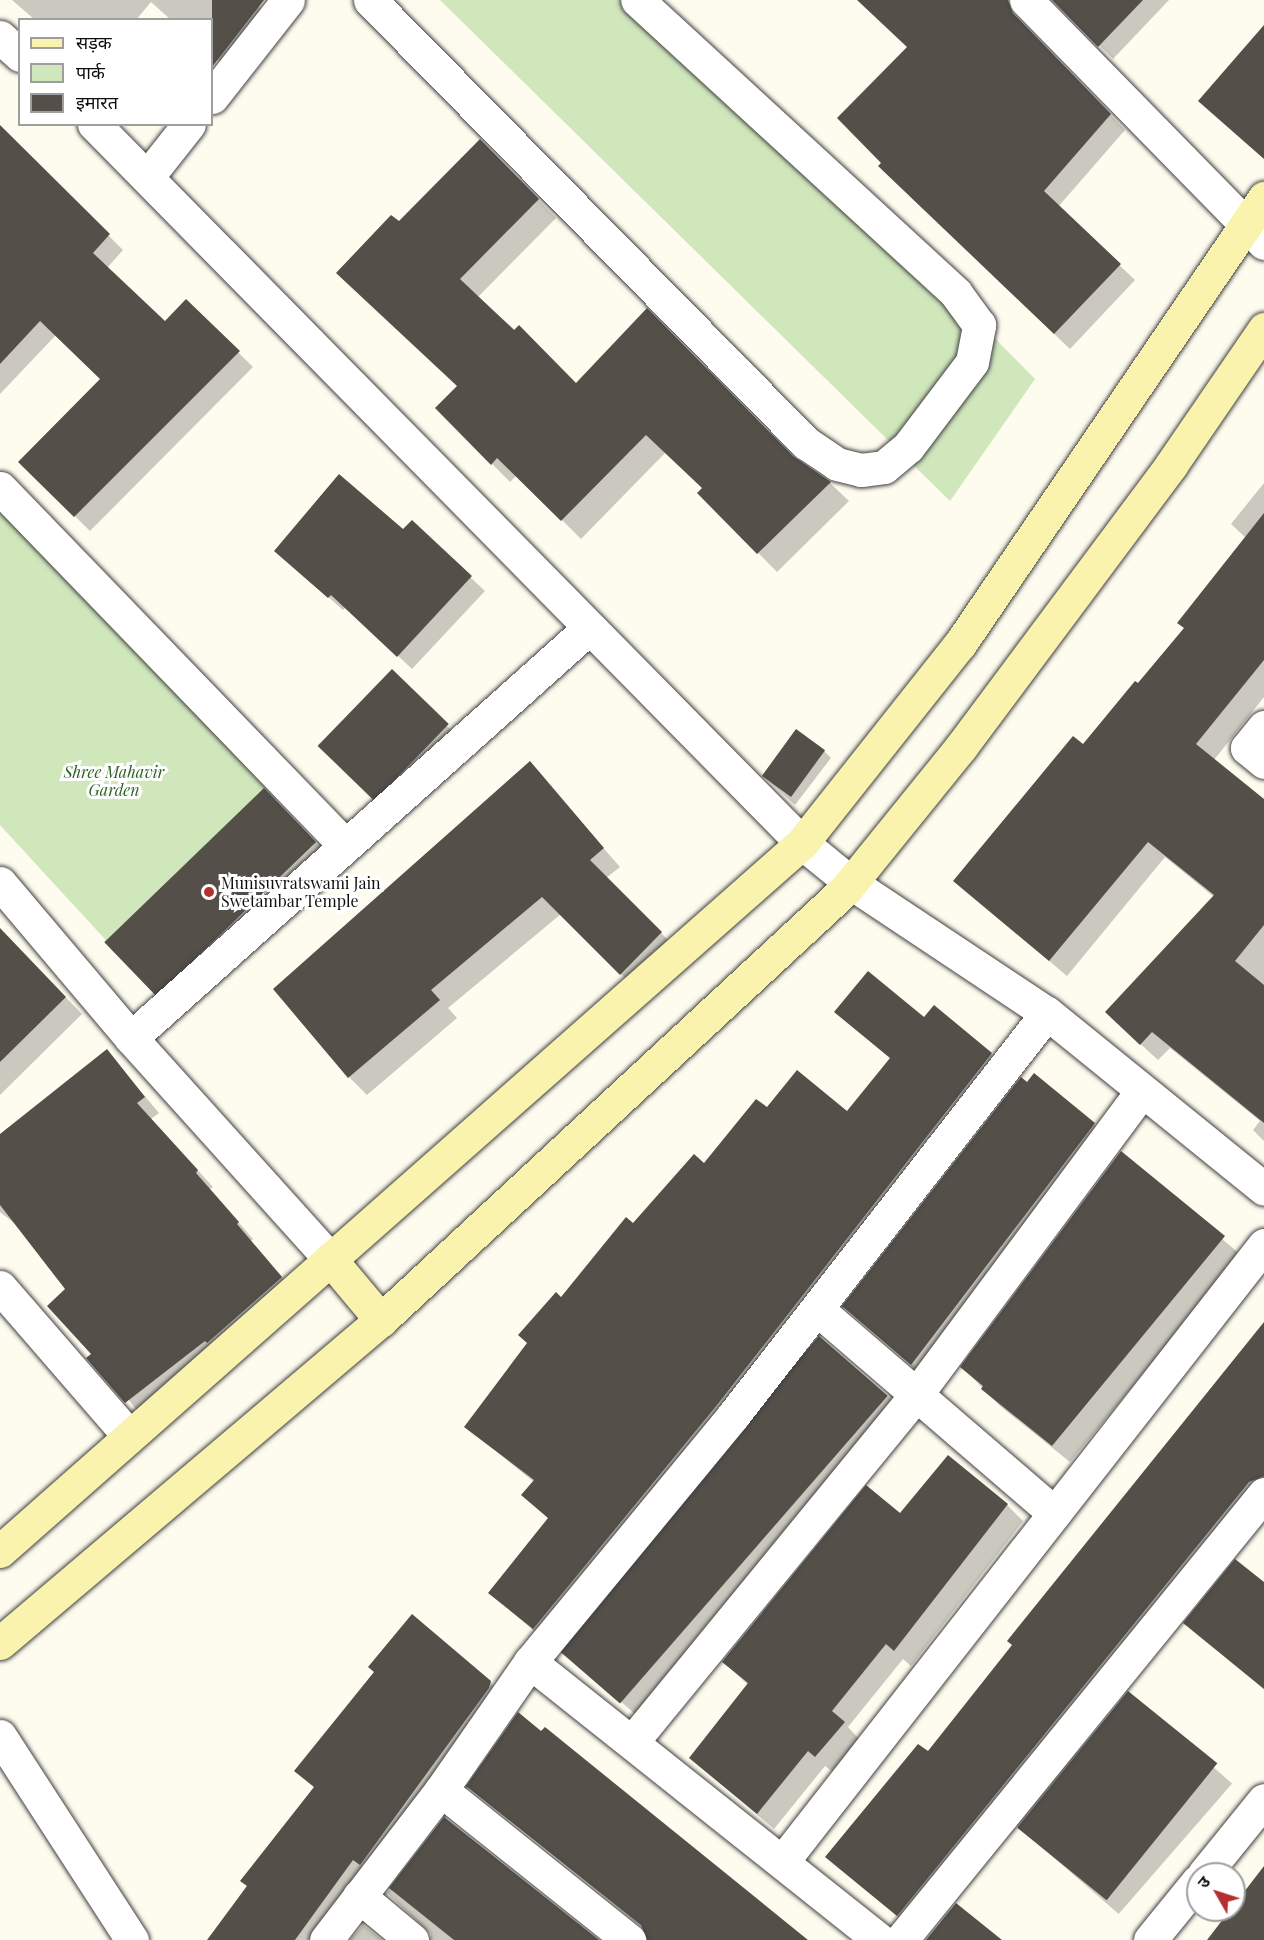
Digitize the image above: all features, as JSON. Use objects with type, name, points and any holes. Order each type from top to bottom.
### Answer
[{"type":"main road","points":[[0,1551],[128,1435],[802,843],[960,644],[1255,235],[1264,198]]},
{"type":"main road","points":[[0,1642],[381,1320],[851,883],[982,719],[1171,465],[1264,329]]},
{"type":"main road","points":[[330,1259],[381,1320]]},
{"type":"street","points":[[213,96],[288,0]]},
{"type":"street","points":[[370,0],[806,443],[837,464],[861,470],[884,466],[908,447],[972,362],[979,325],[956,293],[637,0]]},
{"type":"street","points":[[1026,0],[1255,235]]},
{"type":"street","points":[[0,37],[18,53]]},
{"type":"street","points":[[96,126],[148,176],[588,629],[802,843],[851,883],[1047,1013],[1264,1189]]},
{"type":"street","points":[[148,176],[187,126]]},
{"type":"street","points":[[0,488],[345,844]]},
{"type":"street","points":[[131,1038],[345,844],[588,629]]},
{"type":"street","points":[[1264,727],[1246,748],[1264,762]]},
{"type":"street","points":[[0,884],[131,1038],[330,1259]]},
{"type":"street","points":[[326,1940],[441,1790],[530,1662],[817,1309],[1047,1013]]},
{"type":"street","points":[[632,1742],[916,1395],[1142,1091]]},
{"type":"street","points":[[782,1862],[1264,1245]]},
{"type":"street","points":[[0,1287],[128,1435]]},
{"type":"street","points":[[817,1309],[1054,1513]]},
{"type":"street","points":[[902,1940],[1264,1494]]},
{"type":"street","points":[[530,1662],[880,1940]]},
{"type":"street","points":[[0,1736],[132,1940]]},
{"type":"street","points":[[441,1790],[629,1940]]},
{"type":"street","points":[[1214,1862],[1264,1800]]},
{"type":"street","points":[[359,1896],[412,1940]]},
{"type":"street","points":[[1150,1940],[1186,1896]]},
{"type":"green space","points":[[440,0],[659,0],[1035,379],[950,501]]},
{"type":"green space","name":"Shree Mahavir Garden","points":[[0,497],[280,796],[114,949],[0,825]]},
{"type":"building","points":[[212,0],[264,0],[213,66]]},
{"type":"building","points":[[857,0],[1008,0],[1013,13],[1111,114],[1044,191],[1121,264],[1054,334],[878,166],[881,163],[837,118],[907,47]]},
{"type":"building","points":[[1052,0],[1143,0],[1098,47]]},
{"type":"building","points":[[1264,25],[1264,159],[1198,101]]},
{"type":"building","points":[[0,125],[110,234],[93,253],[165,321],[186,299],[240,351],[74,517],[18,462],[100,379],[40,321],[0,364]]},
{"type":"building","points":[[480,139],[539,199],[460,279],[514,330],[519,325],[576,383],[647,308],[793,456],[831,482],[757,554],[697,493],[702,488],[646,435],[561,521],[497,458],[491,465],[435,408],[457,386],[336,273],[391,215],[399,221]]},
{"type":"building","points":[[339,474],[403,529],[412,520],[472,576],[397,657],[331,595],[328,598],[274,551]]},
{"type":"building","points":[[1264,513],[1264,660],[1196,744],[1264,799],[1264,925],[1235,961],[1264,985],[1264,1123],[1152,1032],[1140,1045],[1105,1012],[1214,895],[1148,842],[1049,961],[953,881],[1073,736],[1083,744],[1135,681],[1138,683],[1184,628],[1177,623]]},
{"type":"building","points":[[392,669],[449,724],[374,801],[318,746]]},
{"type":"building","points":[[796,729],[825,750],[791,797],[762,776]]},
{"type":"building","points":[[530,761],[604,848],[590,860],[662,932],[620,975],[542,897],[431,990],[440,1000],[348,1078],[273,989]]},
{"type":"building","name":"Munisuvratswami Jain Swetambar Temple","points":[[264,788],[316,842],[156,996],[104,942]]},
{"type":"building","points":[[0,928],[66,997],[0,1062]]},
{"type":"building","points":[[868,971],[924,1017],[934,1005],[992,1053],[717,1405],[533,1629],[488,1593],[548,1518],[521,1495],[534,1480],[464,1427],[527,1343],[518,1335],[556,1292],[561,1297],[626,1217],[633,1223],[694,1154],[704,1163],[756,1099],[767,1107],[797,1070],[847,1111],[890,1058],[834,1012]]},
{"type":"building","points":[[107,1049],[145,1097],[137,1103],[198,1170],[196,1173],[239,1222],[237,1224],[282,1277],[207,1343],[205,1341],[125,1403],[86,1358],[91,1354],[47,1306],[65,1289],[0,1205],[0,1134]]},
{"type":"building","points":[[1034,1073],[1095,1123],[911,1365],[842,1306],[1021,1077],[1027,1082]]},
{"type":"building","points":[[1121,1151],[1225,1236],[1052,1446],[981,1389],[983,1386],[960,1367]]},
{"type":"building","points":[[1264,1322],[1264,1476],[1249,1482],[897,1916],[825,1857],[918,1744],[928,1751],[1012,1645],[1007,1641]]},
{"type":"building","points":[[819,1336],[888,1396],[620,1704],[551,1644]]},
{"type":"building","points":[[948,1455],[1008,1504],[894,1651],[886,1644],[832,1711],[845,1722],[815,1757],[808,1751],[757,1814],[689,1758],[748,1683],[722,1662],[866,1485],[900,1513]]},
{"type":"building","points":[[1235,1559],[1264,1582],[1264,1689],[1183,1623]]},
{"type":"building","points":[[412,1614],[491,1681],[489,1688],[360,1865],[353,1860],[295,1940],[207,1940],[247,1886],[240,1881],[314,1787],[294,1771],[374,1672],[368,1667]]},
{"type":"building","points":[[1128,1691],[1217,1763],[1107,1900],[1017,1828]]},
{"type":"building","points":[[518,1712],[541,1731],[545,1727],[808,1940],[647,1940],[641,1925],[466,1786]]},
{"type":"building","points":[[444,1817],[599,1940],[454,1940],[389,1888]]},
{"type":"building","points":[[1264,1866],[1264,1940],[1207,1940],[1221,1922],[1246,1922],[1246,1889]]},
{"type":"building","points":[[956,1903],[1002,1940],[926,1940]]},
{"type":"place","name":"Munisuvratswami Jain Swetambar Temple","points":[[209,892]]}]
